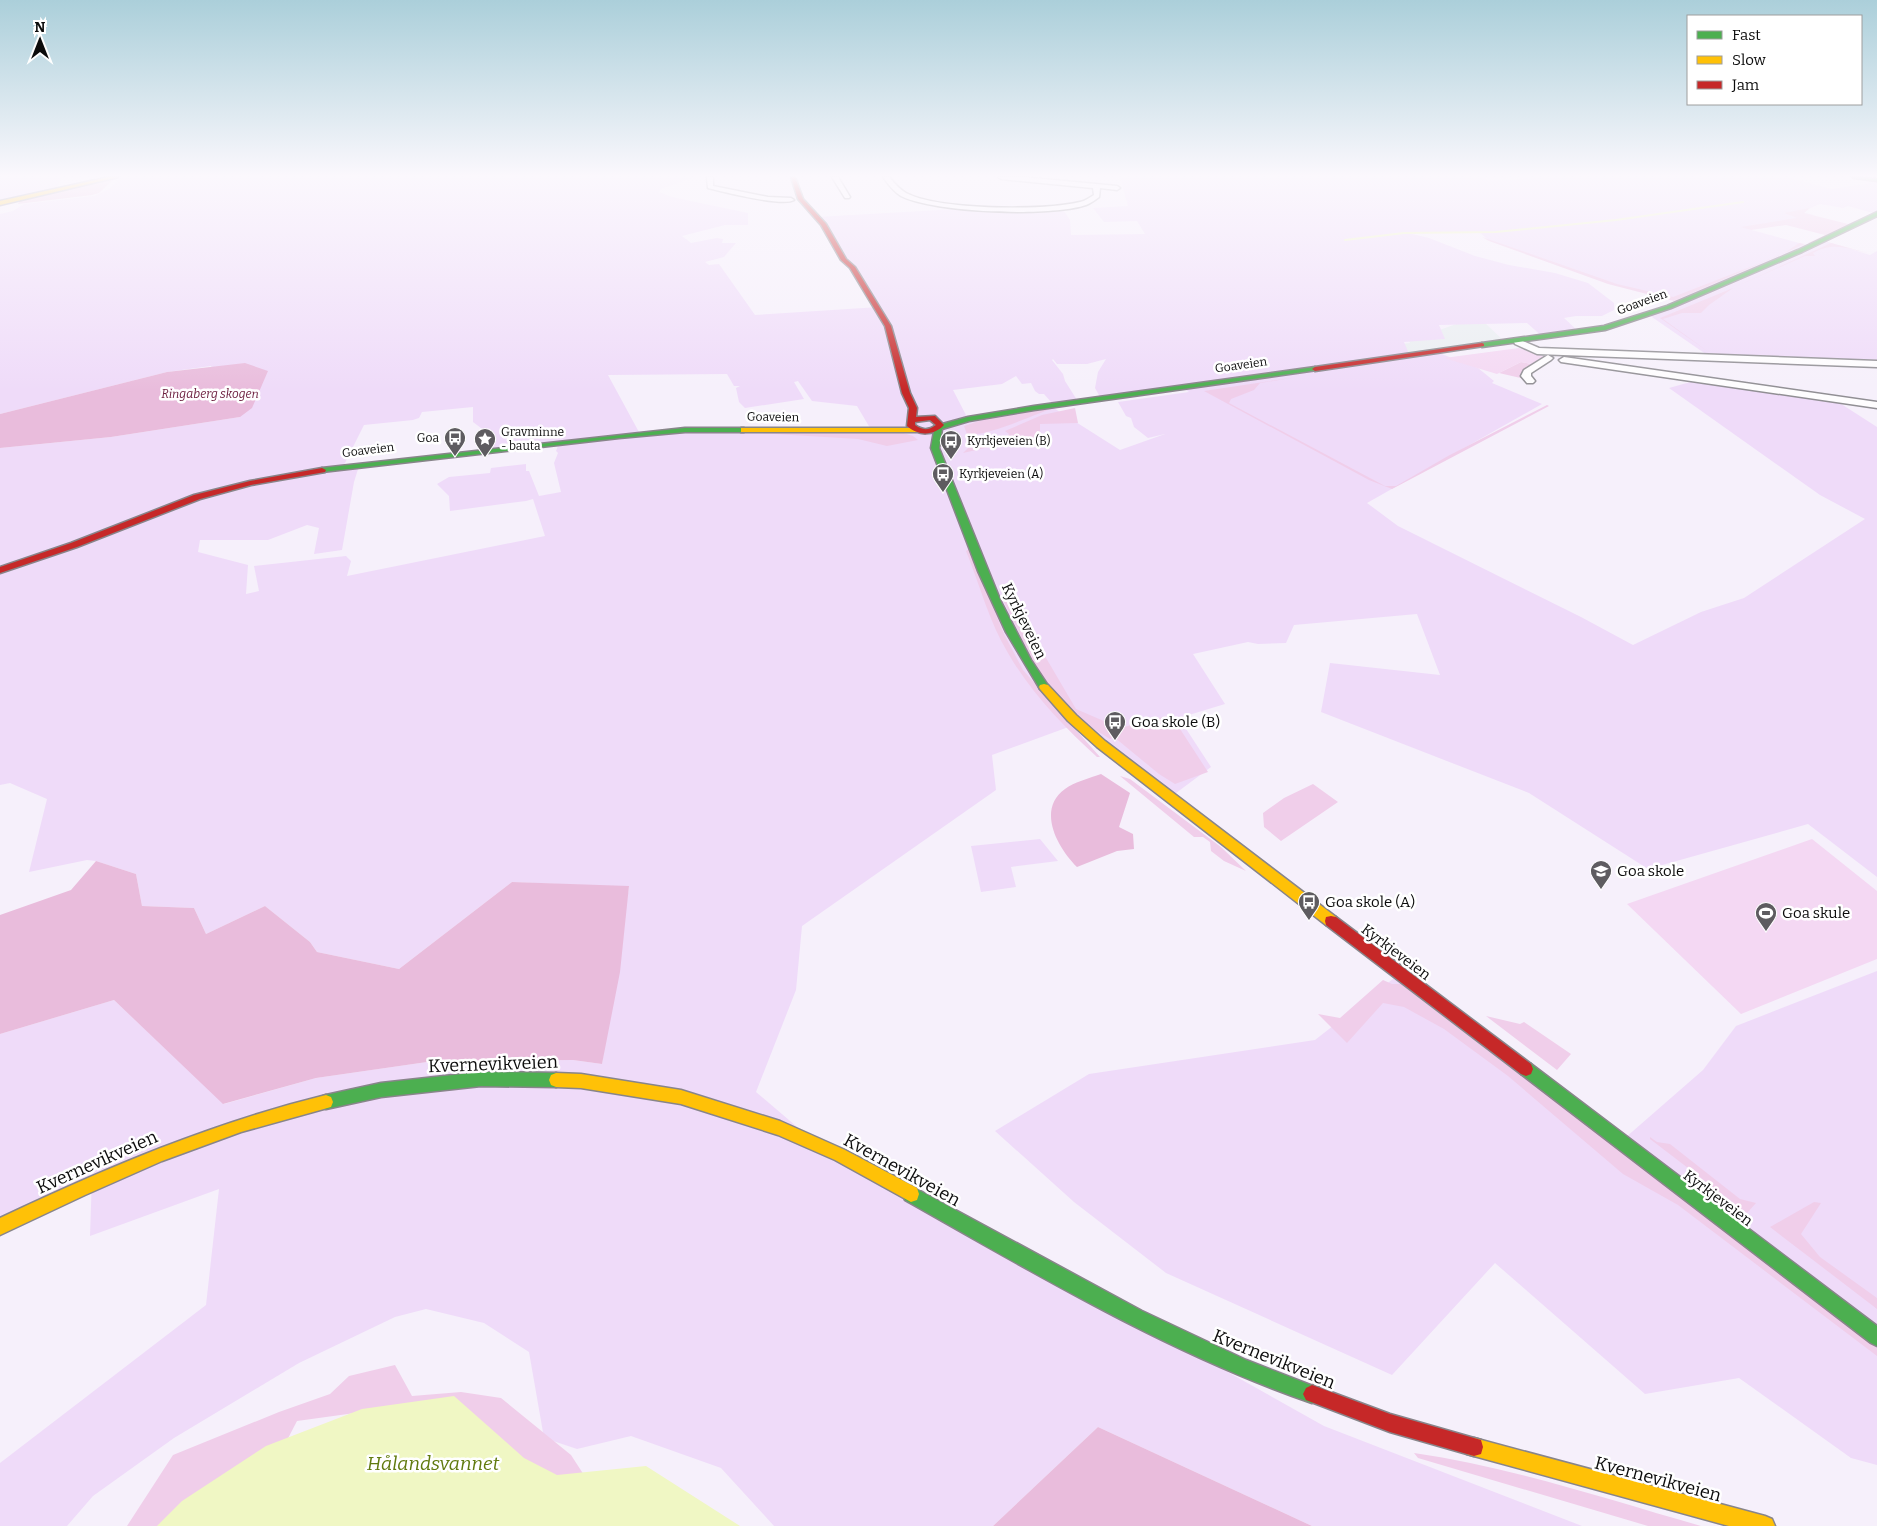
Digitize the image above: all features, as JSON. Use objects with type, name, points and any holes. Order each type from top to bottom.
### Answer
[{"type":"main road","points":[[837,248],[844,260],[852,267],[888,326],[906,393],[913,408],[915,426]]},
{"type":"main road","name":"Goaveien","points":[[0,570],[82,542],[197,498],[283,476],[362,465],[661,432],[714,429],[832,431],[915,426],[929,432],[935,423],[1102,398],[1518,342],[1605,328],[1670,307],[1806,248]]},
{"type":"main road","points":[[913,408],[935,423],[935,448]]},
{"type":"main road","name":"Kyrkjeveien","points":[[915,426],[935,448],[1016,644],[1040,683],[1074,721],[1186,810],[1877,1337]]},
{"type":"main road","name":"Kvernevikveien","points":[[0,1227],[93,1182],[187,1142],[242,1123],[349,1095],[450,1080],[485,1078],[540,1078],[616,1083],[672,1093],[732,1110],[831,1150],[1068,1283],[1255,1374],[1397,1425],[1765,1526]]},
{"type":"street","points":[[1518,342],[1548,358],[1877,406]]},
{"type":"street","points":[[1537,351],[1877,364]]},
{"type":"street","points":[[1530,381],[1526,376],[1527,372],[1548,358]]},
{"type":"shaded area","points":[[0,248],[732,248],[724,257],[705,262],[709,265],[719,264],[755,315],[879,307],[839,248],[1455,248],[1475,256],[1509,265],[1555,273],[1588,283],[1614,303],[1614,310],[1602,316],[1564,318],[1579,332],[1544,338],[1527,323],[1439,325],[1445,339],[1404,342],[1410,356],[1439,353],[1478,368],[1494,381],[1492,383],[1542,404],[1367,503],[1398,526],[1633,645],[1701,612],[1744,598],[1865,519],[1820,495],[1669,388],[1701,379],[1835,400],[1877,427],[1877,877],[1808,824],[1648,869],[1529,793],[1321,712],[1330,663],[1440,675],[1417,614],[1294,625],[1286,643],[1258,644],[1248,642],[1193,654],[1225,704],[1179,718],[1211,767],[1172,796],[1074,725],[992,755],[996,790],[802,926],[796,990],[756,1092],[810,1138],[1324,1426],[1582,1526],[1312,1526],[1098,1427],[993,1526],[774,1526],[721,1468],[631,1436],[577,1449],[544,1438],[529,1352],[484,1323],[426,1309],[395,1317],[299,1363],[174,1438],[93,1496],[67,1526],[0,1526],[0,1463],[206,1305],[219,1189],[90,1236],[92,1176],[0,1226],[0,1034],[114,1000],[224,1104],[316,1078],[434,1061],[573,1060],[602,1064],[629,887],[512,882],[399,969],[317,952],[310,942],[265,906],[206,934],[194,908],[142,906],[136,874],[96,861],[87,860],[29,872],[47,799],[10,783],[0,785],[0,448],[111,437],[240,417],[211,366],[167,372],[0,414]],"holes":[[[1053,359],[1057,364],[1087,364],[1106,359],[1098,372],[1095,388],[1100,397],[1180,386],[1189,392],[1118,402],[1126,416],[1131,418],[1134,427],[1148,438],[1165,434],[1120,450],[1049,405],[967,417],[953,390],[1002,384],[1016,376],[1022,384],[1031,383],[1035,391],[1039,394],[1044,394],[1052,403],[1077,400]],[[727,374],[734,386],[740,386],[736,388],[739,402],[745,408],[804,399],[794,382],[798,381],[812,401],[857,406],[870,428],[640,434],[608,375]],[[473,407],[473,422],[485,431],[482,451],[558,446],[556,451],[558,453],[554,463],[561,492],[539,496],[529,471],[526,471],[526,464],[491,468],[490,473],[449,477],[437,484],[449,496],[450,511],[533,499],[545,536],[347,576],[351,561],[346,556],[254,566],[259,591],[246,594],[248,565],[198,552],[200,540],[268,540],[307,525],[319,528],[314,554],[342,550],[354,482],[359,466],[344,465],[364,425],[413,420],[419,418],[422,412]]]},
{"type":"shaded area","points":[[1509,248],[1514,248],[1617,284],[1673,297],[1795,248],[1674,301],[1608,284]]},
{"type":"shaded area","points":[[1512,248],[1848,248],[1870,255],[1877,251],[1877,366],[1710,357],[1649,315],[1680,302],[1612,283]]},
{"type":"shaded area","points":[[1820,248],[1824,248],[1813,253],[1815,256],[1805,256],[1733,288]]},
{"type":"shaded area","points":[[1733,288],[1701,313],[1682,313],[1663,319],[1710,353],[1660,318]]},
{"type":"shaded area","points":[[1459,323],[1486,324],[1505,342],[1407,355],[1402,344],[1410,343],[1409,341]]},
{"type":"shaded area","points":[[1519,348],[1548,358],[1536,365],[1521,362],[1497,374],[1444,358]]},
{"type":"shaded area","points":[[1521,362],[1536,365],[1527,372],[1529,380],[1499,373]]},
{"type":"shaded area","points":[[1297,377],[1260,383],[1254,390],[1231,399],[1229,403],[1385,486],[1396,486],[1448,456],[1547,405],[1549,406],[1392,489],[1369,480],[1204,391]]},
{"type":"shaded area","points":[[1054,408],[1010,425],[975,434],[967,434],[964,426],[979,421]]},
{"type":"shaded area","points":[[1075,408],[1078,423],[1040,424],[1040,436],[1042,439],[1029,438],[963,453],[968,448],[1006,439],[1009,434],[1005,431],[1042,415]]},
{"type":"shaded area","points":[[900,432],[913,436],[918,440],[887,446],[858,439],[758,433]]},
{"type":"shaded area","points":[[969,549],[1004,634],[1023,670],[1100,757],[1097,757],[1060,721],[1017,668],[1001,641],[990,616],[966,551]]},
{"type":"shaded area","points":[[1008,593],[1076,709],[1120,728],[1171,715],[1208,772],[1175,784],[1159,774],[1114,737],[1110,739],[1081,721],[1037,670],[1001,596]]},
{"type":"shaded area","points":[[1120,776],[1130,779],[1221,847],[1246,871],[1224,861],[1211,851],[1210,842],[1203,837],[1194,837]]},
{"type":"shaded area","points":[[1313,784],[1338,802],[1281,841],[1264,827],[1263,813],[1284,798]]},
{"type":"shaded area","points":[[1040,839],[1058,861],[1011,867],[1016,887],[981,892],[971,846]]},
{"type":"shaded area","name":"Goa skule","points":[[1812,839],[1877,891],[1877,959],[1741,1014],[1627,904]]},
{"type":"shaded area","points":[[1877,971],[1877,1465],[1851,1458],[1739,1378],[1645,1394],[1495,1263],[1392,1375],[1166,1273],[1074,1202],[995,1131],[1089,1074],[1315,1040],[1398,975],[1625,1138],[1703,1070],[1736,1026]]},
{"type":"shaded area","points":[[1383,980],[1392,984],[1403,984],[1877,1348],[1877,1356],[1678,1205],[1623,1174],[1508,1076],[1444,1029],[1404,1007],[1383,1003],[1347,1043],[1318,1014],[1340,1018]]},
{"type":"shaded area","points":[[1486,1016],[1520,1024],[1524,1022],[1571,1054],[1557,1070]]},
{"type":"shaded area","points":[[1650,1137],[1657,1142],[1670,1144],[1740,1199],[1756,1203],[1747,1213],[1650,1139]]},
{"type":"shaded area","points":[[1814,1202],[1821,1203],[1801,1234],[1820,1257],[1877,1298],[1877,1309],[1770,1227]]},
{"type":"shaded area","points":[[395,1365],[412,1396],[461,1392],[501,1398],[571,1455],[604,1506],[355,1413],[297,1421],[270,1473],[207,1526],[127,1526],[173,1455],[279,1412],[330,1394],[349,1376]]},
{"type":"shaded area","points":[[1414,1453],[1522,1475],[1701,1526],[1648,1526],[1418,1458]]},
{"type":"green space","name":"Ringaberg skogen","points":[[245,363],[268,371],[252,408],[240,417],[111,437],[0,448],[0,414],[167,372]]},
{"type":"green space","points":[[1101,774],[1130,793],[1119,827],[1133,834],[1134,849],[1117,851],[1077,867],[1057,840],[1051,818],[1052,807],[1056,798],[1065,789],[1077,782]]},
{"type":"green space","points":[[96,861],[136,874],[142,906],[194,908],[206,934],[265,906],[310,942],[317,952],[399,969],[512,882],[629,886],[620,972],[602,1064],[573,1060],[434,1061],[316,1078],[223,1104],[114,1000],[0,1034],[0,915],[71,890]]},
{"type":"green space","points":[[1098,1427],[1312,1526],[993,1526]]},
{"type":"water","name":"Hålandsvannet","points":[[454,1396],[524,1458],[557,1475],[646,1466],[740,1526],[157,1526],[182,1501],[266,1446],[362,1409]]},
{"type":"traffic: fast","points":[[1482,345],[1605,328],[1669,307],[1806,248]]},
{"type":"traffic: fast","points":[[939,427],[968,419],[1034,408],[1315,369]]},
{"type":"traffic: fast","points":[[938,428],[935,448],[970,540],[1011,632],[1044,687]]},
{"type":"traffic: fast","points":[[322,470],[619,436],[685,430],[744,430]]},
{"type":"traffic: fast","points":[[1526,1069],[1877,1337]]},
{"type":"traffic: fast","points":[[326,1102],[381,1090],[481,1079],[556,1080]]},
{"type":"traffic: fast","points":[[911,1194],[1136,1317],[1239,1366],[1312,1394]]},
{"type":"traffic: slow","points":[[744,430],[916,430]]},
{"type":"traffic: slow","points":[[1044,687],[1072,718],[1101,744],[1331,921]]},
{"type":"traffic: slow","points":[[556,1080],[581,1081],[681,1097],[780,1128],[840,1155],[911,1194]]},
{"type":"traffic: slow","points":[[0,1227],[119,1171],[200,1139],[241,1125],[326,1102]]},
{"type":"traffic: slow","points":[[1474,1447],[1765,1526]]},
{"type":"traffic: jam","points":[[837,248],[844,260],[852,267],[888,326],[906,393],[913,408],[911,426],[919,430],[930,431],[940,425],[932,418],[913,420]]},
{"type":"traffic: jam","points":[[1315,369],[1482,345]]},
{"type":"traffic: jam","points":[[0,570],[74,545],[197,497],[250,483],[322,470]]},
{"type":"traffic: jam","points":[[1331,921],[1526,1069]]},
{"type":"traffic: jam","points":[[1312,1394],[1390,1423],[1474,1447]]},
{"type":"place","name":"Goa","points":[[455,457]]},
{"type":"place","name":"Gravminne - bauta","points":[[485,458]]},
{"type":"place","name":"Kyrkjeveien (B)","points":[[951,460]]},
{"type":"place","name":"Kyrkjeveien (A)","points":[[943,493]]},
{"type":"place","name":"Goa skole (B)","points":[[1115,741]]},
{"type":"place","name":"Goa skole","points":[[1601,890]]},
{"type":"place","name":"Goa skole (A)","points":[[1309,921]]},
{"type":"place","name":"Goa skule","points":[[1766,932]]}]
